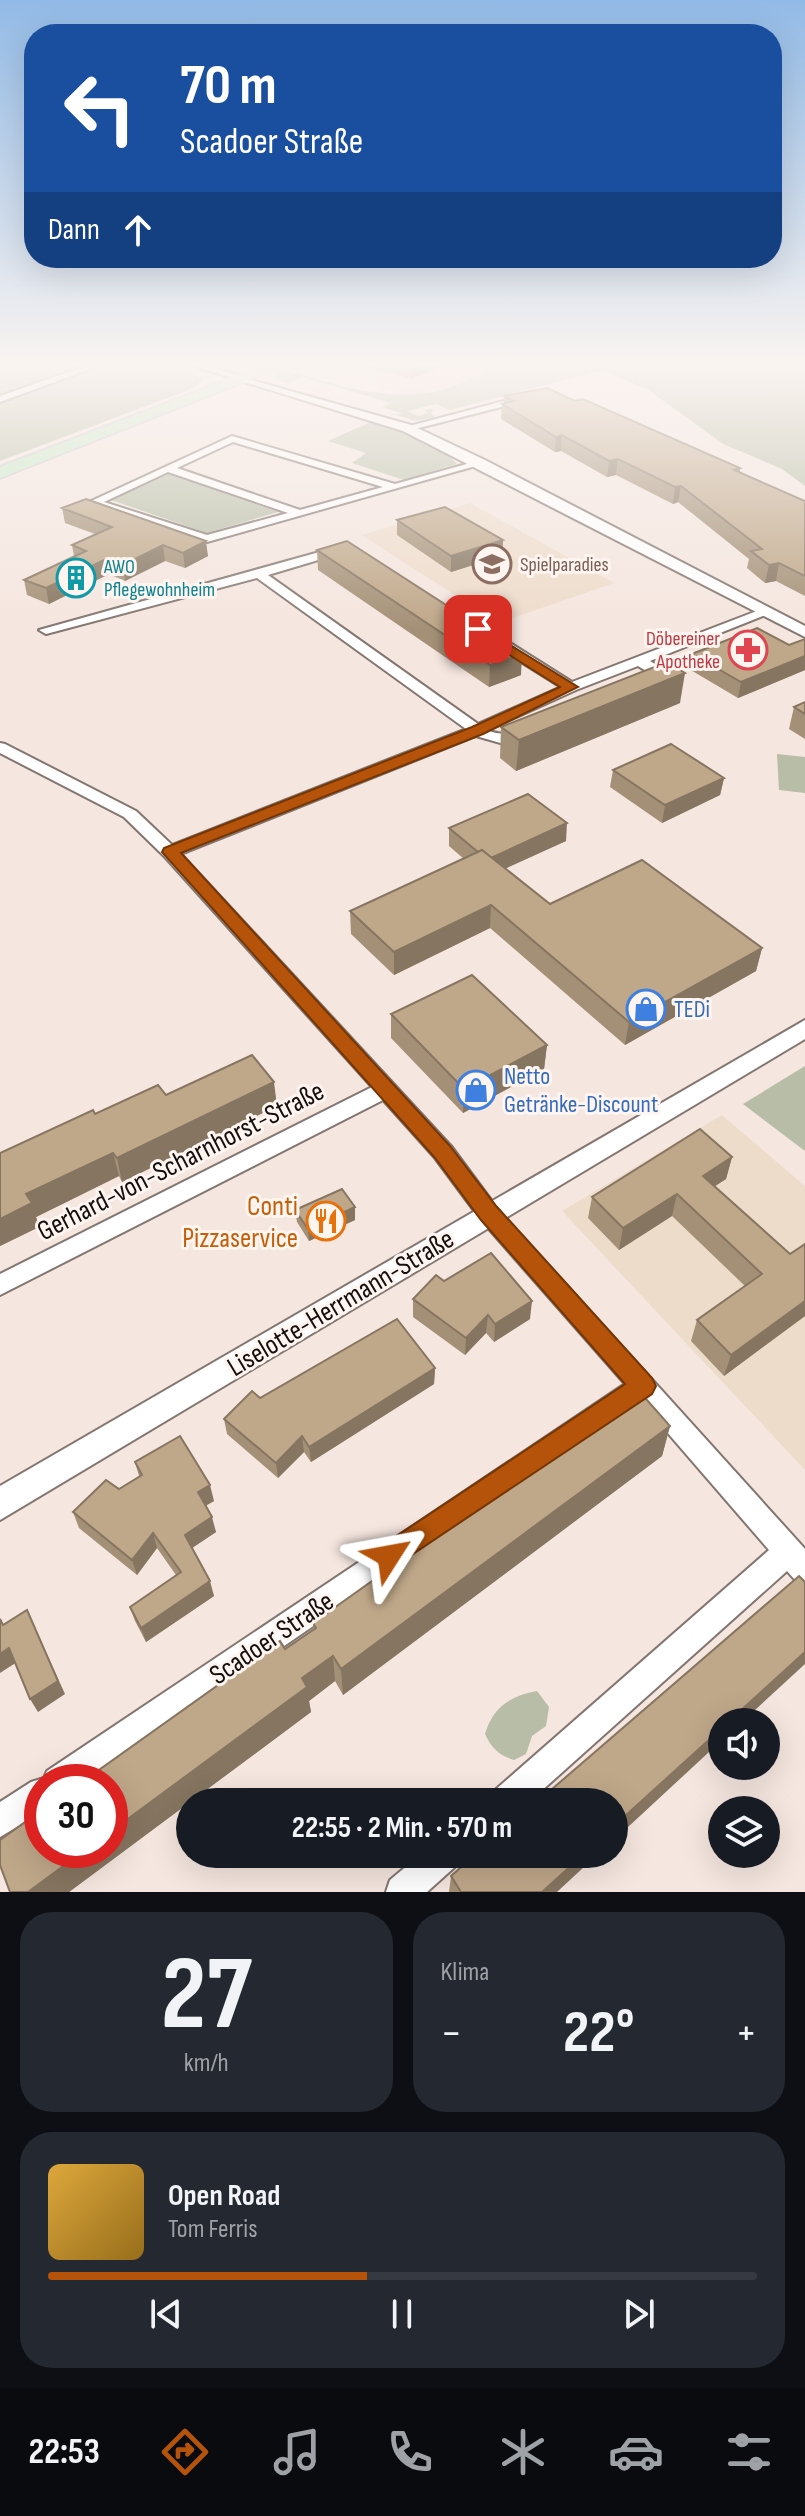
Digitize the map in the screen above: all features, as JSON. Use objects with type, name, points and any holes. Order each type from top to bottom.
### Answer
[{"type":"main road","points":[[0,473],[51,453]]},
{"type":"street","points":[[202,453],[95,502],[207,539],[481,463]]},
{"type":"street","points":[[281,453],[392,486]]},
{"type":"street","points":[[460,453],[805,632]]},
{"type":"street","points":[[169,469],[299,513]]},
{"type":"street","points":[[46,630],[353,547]]},
{"type":"street","points":[[259,574],[494,740],[509,740],[537,729]]},
{"type":"street","points":[[170,852],[477,730],[571,687],[767,612]]},
{"type":"street","points":[[486,634],[571,687]]},
{"type":"street","points":[[640,661],[666,677],[652,683]]},
{"type":"street","points":[[0,747],[130,814],[170,852],[443,1152],[489,1214],[797,1561],[522,1788]]},
{"type":"street","name":"Liselotte-Herrmann-Straße","points":[[0,1504],[805,1028]]},
{"type":"street","name":"Gerhard-von-Scharnhorst-Straße","points":[[0,1285],[386,1089]]},
{"type":"street","name":"Scadoer Straße","points":[[85,1764],[643,1386]]},
{"type":"street","points":[[0,1821],[24,1805]]},
{"type":"street","points":[[402,1892],[430,1868]]},
{"type":"shaded area","name":"Spielparadies","points":[[470,503],[614,583],[499,623],[361,535]]},
{"type":"shaded area","points":[[722,1115],[805,1186],[805,1470],[562,1211]]},
{"type":"green space","points":[[0,453],[20,453],[0,461]]},
{"type":"green space","points":[[366,453],[446,453],[457,464],[404,480],[352,463]]},
{"type":"green space","points":[[745,453],[805,453],[805,486],[782,469]]},
{"type":"green space","points":[[168,474],[278,512],[207,533],[108,499]]},
{"type":"green space","points":[[777,754],[805,757],[805,793],[779,790]]},
{"type":"green space","points":[[805,1066],[805,1151],[743,1104]]},
{"type":"green space","points":[[537,1691],[549,1707],[546,1726],[532,1736],[526,1754],[514,1760],[504,1756],[493,1748],[485,1734],[488,1725],[504,1704]]},
{"type":"building","points":[[595,453],[707,453],[740,468],[734,470],[805,501],[805,576],[779,563],[769,565],[751,551],[762,549],[681,486],[675,487],[618,459],[609,461]]},
{"type":"building","points":[[86,499],[206,541],[183,553],[163,545],[123,565],[106,559],[46,588],[24,580],[86,551],[72,545],[112,527],[62,508]]},
{"type":"building","points":[[445,507],[503,540],[451,556],[397,520]]},
{"type":"building","points":[[347,541],[522,654],[490,665],[317,550]]},
{"type":"building","points":[[757,628],[789,645],[805,639],[805,656],[741,682],[692,654]]},
{"type":"building","points":[[667,662],[685,673],[519,740],[501,727]]},
{"type":"building","points":[[805,702],[805,714],[794,707]]},
{"type":"building","points":[[671,744],[724,778],[665,805],[613,770]]},
{"type":"building","points":[[528,794],[567,823],[491,858],[482,850],[478,852],[449,828]]},
{"type":"building","points":[[482,850],[550,904],[642,860],[762,948],[629,1022],[491,905],[394,952],[350,911]]},
{"type":"building","points":[[472,975],[547,1045],[464,1089],[391,1014]]},
{"type":"building","points":[[252,1055],[274,1082],[117,1158],[113,1153],[26,1194],[32,1203],[0,1219],[0,1153],[93,1110],[95,1114],[158,1085],[166,1095]]},
{"type":"building","points":[[700,1129],[732,1157],[703,1176],[790,1254],[805,1244],[805,1301],[731,1355],[697,1320],[762,1274],[677,1194],[623,1228],[592,1197]]},
{"type":"building","points":[[342,1189],[355,1207],[308,1229],[295,1210]]},
{"type":"building","points":[[491,1253],[532,1301],[495,1324],[488,1315],[466,1338],[413,1299],[436,1275],[444,1281]]},
{"type":"building","points":[[397,1319],[435,1368],[309,1447],[302,1436],[276,1463],[224,1419],[252,1391],[260,1398]]},
{"type":"building","points":[[639,1391],[670,1426],[341,1669],[333,1656],[302,1678],[307,1687],[128,1819],[128,1764],[107,1764],[280,1641],[285,1649],[316,1628],[313,1623]]},
{"type":"building","points":[[180,1436],[210,1485],[198,1492],[212,1517],[185,1535],[210,1581],[141,1628],[130,1607],[181,1572],[153,1533],[132,1560],[73,1512],[106,1480],[119,1489],[142,1475],[135,1462]]},
{"type":"building","points":[[799,1576],[805,1582],[805,1652],[743,1708],[708,1708],[708,1741],[628,1813],[628,1788],[553,1788]]},
{"type":"building","points":[[27,1610],[58,1681],[30,1699],[9,1648],[0,1654],[0,1619],[3,1625]]},
{"type":"building","points":[[24,1823],[24,1868],[61,1868],[28,1892],[10,1892],[0,1865],[0,1840]]},
{"type":"building","points":[[460,1868],[569,1868],[542,1892],[461,1892],[451,1876]]},
{"type":"place","name":"Spielparadies","points":[[492,564]]},
{"type":"place","name":"AWO Pflegewohnheim","points":[[76,578]]},
{"type":"place","name":"Döbereiner Apotheke","points":[[748,650]]},
{"type":"place","name":"TEDi","points":[[646,1009]]},
{"type":"place","name":"Netto Getränke-Discount","points":[[476,1090]]},
{"type":"place","name":"Conti Pizzaservice","points":[[326,1221]]},
{"type":"route","points":[[389,1556],[643,1386],[489,1214],[443,1152],[170,852],[477,730],[571,687],[478,629]]}]
